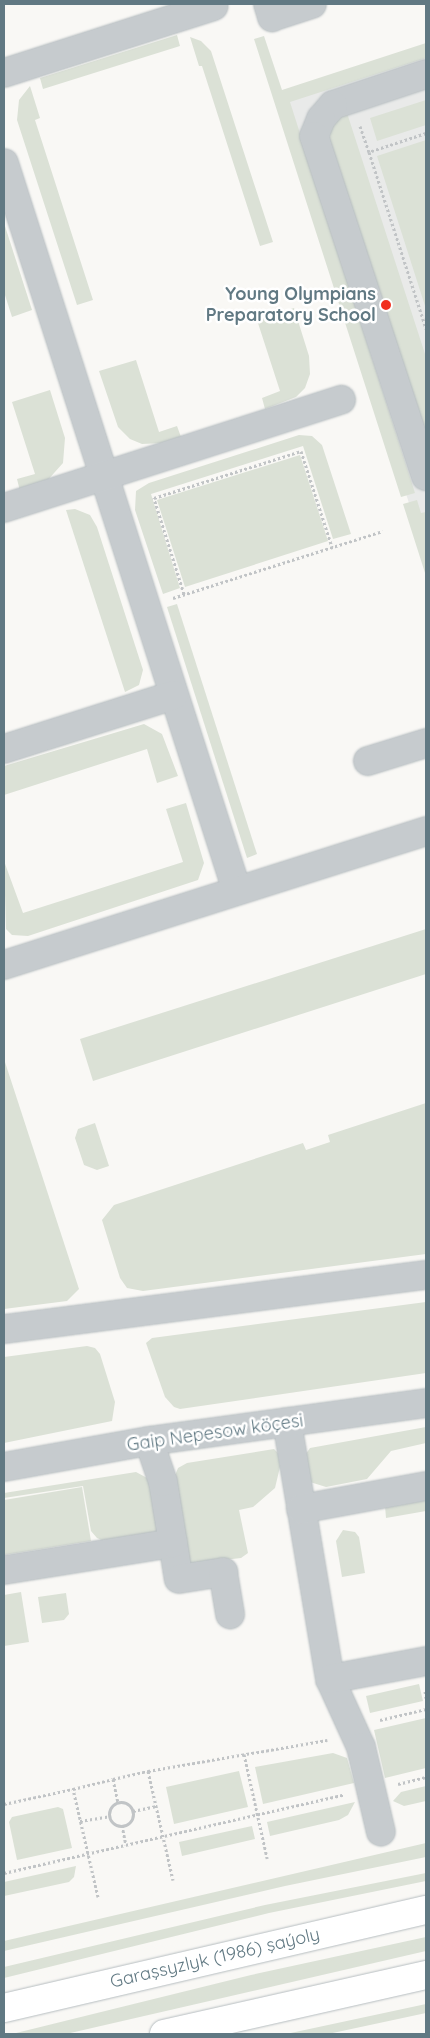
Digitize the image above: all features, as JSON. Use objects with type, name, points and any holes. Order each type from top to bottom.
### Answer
[{"type":"main road","name":"Garaşsyzlyk (1986) şaýoly","points":[[4,2008],[426,1910]]},
{"type":"main road","points":[[164,2034],[426,1975]]},
{"type":"street","points":[[268,4],[272,17],[312,4]]},
{"type":"street","points":[[4,73],[214,6]]},
{"type":"street","points":[[426,74],[333,105],[321,119],[314,136],[426,476]]},
{"type":"street","points":[[4,163],[237,891]]},
{"type":"street","points":[[4,508],[341,400]]},
{"type":"street","points":[[4,749],[174,695]]},
{"type":"street","points":[[368,761],[426,743]]},
{"type":"street","points":[[4,965],[426,831]]},
{"type":"street","points":[[4,1329],[426,1275]]},
{"type":"street","name":"Gaip Nepesow köçesi","points":[[4,1466],[149,1441],[426,1403]]},
{"type":"street","points":[[286,1422],[330,1679],[361,1746],[381,1832]]},
{"type":"street","points":[[149,1441],[163,1482],[179,1580],[223,1572],[230,1614]]},
{"type":"street","points":[[301,1509],[426,1486]]},
{"type":"street","points":[[4,1570],[173,1543]]},
{"type":"street","points":[[330,1679],[426,1661]]},
{"type":"path","points":[[426,133],[368,152],[426,329]]},
{"type":"path","points":[[184,594],[154,498],[301,451],[332,547]]},
{"type":"path","points":[[169,599],[383,531]]},
{"type":"path","points":[[372,1722],[426,1709]]},
{"type":"path","points":[[4,1804],[148,1771],[323,1741]]},
{"type":"path","points":[[244,1754],[267,1858]]},
{"type":"path","points":[[148,1771],[173,1880]]},
{"type":"path","points":[[395,1784],[426,1777]]},
{"type":"path","points":[[113,1779],[118,1802]]},
{"type":"path","points":[[73,1788],[98,1897]]},
{"type":"path","points":[[4,1872],[345,1795]]},
{"type":"path","points":[[118,1802],[128,1804],[133,1810],[131,1820],[122,1825],[114,1823],[110,1816],[111,1807],[118,1802]]},
{"type":"path","points":[[133,1810],[156,1806]]},
{"type":"path","points":[[80,1821],[110,1816]]},
{"type":"path","points":[[122,1825],[126,1845]]},
{"type":"shaded area","points":[[177,35],[180,46],[43,89],[40,78]]},
{"type":"shaded area","points":[[264,36],[282,90],[426,43],[426,58],[290,102],[415,493],[401,497],[254,39]]},
{"type":"shaded area","points":[[190,37],[201,41],[211,51],[273,242],[260,246],[202,66],[199,66]]},
{"type":"shaded area","name":"Young Olympians Preparatory School","points":[[426,49],[426,515],[414,519],[280,95]]},
{"type":"shaded area","points":[[30,86],[40,118],[35,120],[93,300],[77,305],[17,120],[19,100]]},
{"type":"shaded area","points":[[426,100],[426,125],[377,141],[370,118]]},
{"type":"shaded area","points":[[347,113],[426,357],[426,441],[329,142],[331,129],[338,118]]},
{"type":"shaded area","points":[[426,140],[426,309],[377,156]]},
{"type":"shaded area","points":[[4,223],[32,310],[12,317],[4,292]]},
{"type":"shaded area","points":[[294,308],[309,356],[310,374],[305,388],[296,397],[265,409],[262,398],[280,391],[257,320]]},
{"type":"shaded area","points":[[136,360],[159,432],[177,426],[181,437],[163,443],[142,444],[130,439],[118,427],[99,371]]},
{"type":"shaded area","points":[[50,390],[65,438],[63,463],[46,482],[20,491],[17,479],[35,474],[12,402]]},
{"type":"shaded area","points":[[299,435],[312,436],[322,445],[351,534],[333,539],[303,446],[151,494],[180,588],[163,594],[135,510],[136,491],[149,483]]},
{"type":"shaded area","points":[[300,455],[328,541],[185,587],[157,500]]},
{"type":"shaded area","points":[[417,500],[421,513],[426,512],[426,576],[403,504]]},
{"type":"shaded area","points":[[75,509],[90,515],[97,527],[143,670],[139,685],[125,692],[66,510]]},
{"type":"shaded area","points":[[177,604],[257,854],[247,858],[167,607]]},
{"type":"shaded area","points":[[144,724],[162,734],[178,776],[157,783],[147,749],[4,795],[4,766]]},
{"type":"shaded area","points":[[186,803],[204,863],[198,880],[28,936],[12,935],[6,929],[4,861],[23,913],[183,862],[166,809]]},
{"type":"shaded area","points":[[426,929],[426,974],[93,1081],[80,1039]]},
{"type":"shaded area","points":[[4,1059],[79,1289],[67,1301],[4,1309]]},
{"type":"shaded area","points":[[426,1103],[426,1254],[143,1291],[127,1288],[120,1278],[102,1220],[114,1205],[303,1143],[306,1150],[330,1142],[328,1135]]},
{"type":"shaded area","points":[[95,1123],[109,1166],[97,1170],[84,1165],[75,1138],[78,1129]]},
{"type":"shaded area","points":[[426,1302],[426,1373],[180,1409],[174,1407],[165,1397],[146,1343],[152,1338]]},
{"type":"shaded area","points":[[87,1346],[95,1348],[100,1354],[115,1402],[112,1421],[4,1443],[4,1357]]},
{"type":"shaded area","points":[[426,1427],[426,1443],[391,1451],[367,1479],[326,1487],[310,1482],[305,1455],[310,1448]]},
{"type":"shaded area","points":[[274,1449],[279,1454],[280,1467],[275,1488],[253,1507],[239,1510],[248,1553],[241,1558],[189,1564],[174,1478],[178,1468],[187,1463]]},
{"type":"shaded area","points":[[136,1472],[149,1479],[158,1533],[106,1542],[97,1538],[91,1531],[83,1486],[4,1498],[4,1493]]},
{"type":"shaded area","points":[[82,1487],[91,1541],[4,1555],[4,1500]]},
{"type":"shaded area","points":[[426,1500],[426,1511],[386,1518],[385,1506]]},
{"type":"shaded area","points":[[343,1530],[355,1532],[359,1537],[365,1573],[342,1577],[336,1541]]},
{"type":"shaded area","points":[[21,1592],[29,1642],[4,1646],[4,1595]]},
{"type":"shaded area","points":[[66,1593],[69,1614],[64,1620],[42,1623],[38,1597]]},
{"type":"shaded area","points":[[419,1684],[423,1701],[370,1713],[366,1696]]},
{"type":"shaded area","points":[[426,1718],[426,1768],[385,1778],[374,1730]]},
{"type":"shaded area","points":[[333,1753],[347,1758],[354,1783],[263,1804],[255,1767]]},
{"type":"shaded area","points":[[239,1771],[248,1807],[174,1824],[166,1787]]},
{"type":"shaded area","points":[[426,1786],[426,1801],[404,1806],[393,1801],[401,1792]]},
{"type":"shaded area","points":[[355,1802],[348,1815],[339,1820],[270,1836],[267,1822]]},
{"type":"shaded area","points":[[58,1807],[63,1809],[72,1848],[17,1860],[9,1822],[12,1817]]},
{"type":"shaded area","points":[[252,1826],[255,1839],[182,1856],[179,1842]]},
{"type":"shaded area","points":[[426,1843],[426,1857],[285,1886],[4,1951],[4,1941]]},
{"type":"shaded area","points":[[76,1866],[74,1877],[69,1882],[4,1896],[4,1882]]},
{"type":"shaded area","points":[[426,1873],[426,1881],[269,1913],[4,1978],[4,1967],[265,1905]]},
{"type":"shaded area","points":[[426,1937],[426,1951],[66,2034],[12,2034],[251,1975]]},
{"type":"shaded area","points":[[426,2004],[426,2013],[328,2034],[286,2034]]},
{"type":"place","name":"Young Olympians Preparatory School","points":[[386,305]]}]
